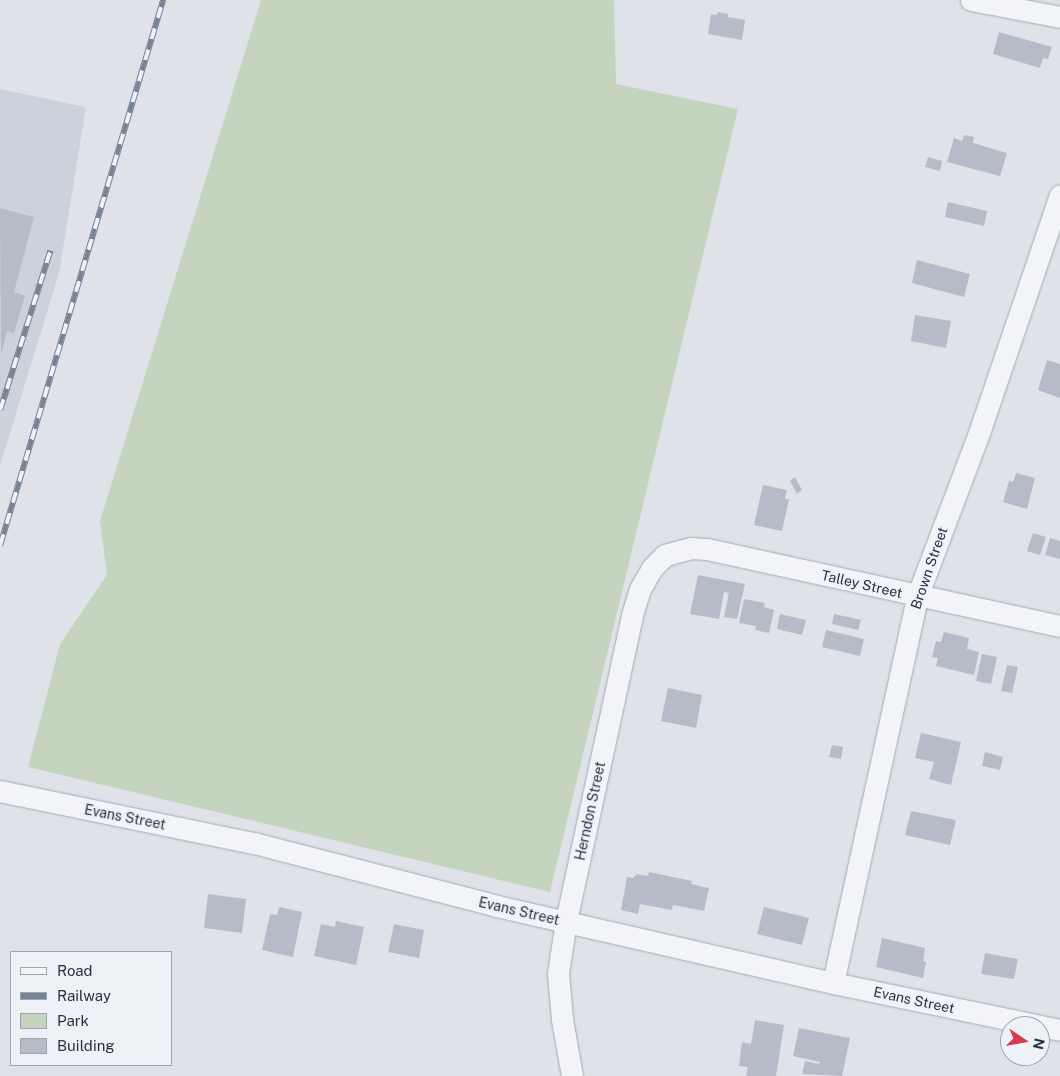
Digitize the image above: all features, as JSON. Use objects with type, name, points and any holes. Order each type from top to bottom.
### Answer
[{"type":"street","points":[[971,0],[1060,17]]},
{"type":"street","name":"Brown Street","points":[[833,983],[917,596],[979,433],[1060,195]]},
{"type":"street","name":"Talley Street","points":[[665,555],[691,548],[707,549],[1060,626]]},
{"type":"street","name":"Herndon Street","points":[[572,1076],[562,1019],[558,973],[566,921],[632,615],[640,588],[652,568],[665,555]]},
{"type":"street","name":"Evans Street","points":[[0,791],[254,843],[498,906],[833,983],[1000,1018]]},
{"type":"shaded area","points":[[0,89],[86,107],[59,273],[0,466]]},
{"type":"green space","points":[[261,0],[614,0],[616,84],[738,109],[550,892],[28,767],[60,644],[107,575],[100,521]]},
{"type":"building","points":[[718,12],[728,14],[728,17],[745,20],[742,40],[708,34],[711,14],[717,15]]},
{"type":"building","points":[[999,32],[1052,47],[1048,59],[1043,58],[1040,68],[993,54]]},
{"type":"building","points":[[964,135],[974,137],[973,143],[1007,153],[1000,176],[947,162],[954,138],[962,141]]},
{"type":"building","points":[[928,157],[942,161],[940,171],[925,167]]},
{"type":"building","points":[[948,202],[987,211],[984,226],[945,217]]},
{"type":"building","points":[[0,208],[34,217],[14,292],[25,296],[14,333],[7,331],[1,355]]},
{"type":"building","points":[[917,260],[970,274],[964,297],[912,283]]},
{"type":"building","points":[[915,315],[951,321],[946,348],[911,341]]},
{"type":"building","points":[[1047,360],[1060,364],[1060,398],[1038,390]]},
{"type":"building","points":[[1016,473],[1035,478],[1027,509],[1003,502],[1009,481],[1013,482]]},
{"type":"building","points":[[795,477],[802,490],[797,494],[790,481]]},
{"type":"building","points":[[763,485],[787,490],[785,499],[789,499],[782,531],[754,525]]},
{"type":"building","points":[[1033,533],[1046,537],[1040,555],[1027,551]]},
{"type":"building","points":[[1050,538],[1060,541],[1060,559],[1045,555]]},
{"type":"building","points":[[698,575],[745,584],[737,619],[724,617],[729,593],[724,592],[719,619],[690,614]]},
{"type":"building","points":[[744,599],[765,603],[764,607],[774,610],[769,633],[755,630],[756,626],[739,623]]},
{"type":"building","points":[[780,614],[806,620],[802,635],[777,629]]},
{"type":"building","points":[[834,614],[861,620],[858,630],[832,624]]},
{"type":"building","points":[[826,630],[864,639],[860,656],[822,647]]},
{"type":"building","points":[[944,632],[969,638],[967,649],[979,652],[974,675],[936,666],[938,658],[932,657],[936,641],[941,642]]},
{"type":"building","points":[[982,654],[997,657],[991,684],[976,681]]},
{"type":"building","points":[[1007,665],[1018,667],[1012,693],[1001,691]]},
{"type":"building","points":[[668,688],[702,695],[696,728],[661,721]]},
{"type":"building","points":[[921,733],[961,742],[951,785],[929,779],[934,762],[915,758]]},
{"type":"building","points":[[832,745],[843,747],[841,759],[829,757]]},
{"type":"building","points":[[985,752],[1003,757],[1000,770],[982,766]]},
{"type":"building","points":[[911,811],[956,820],[950,845],[905,835]]},
{"type":"building","points":[[649,872],[692,881],[691,884],[709,888],[704,911],[673,905],[672,910],[640,904],[638,914],[621,910],[627,877],[633,878],[637,874],[648,876]]},
{"type":"building","points":[[208,894],[246,899],[242,933],[204,928]]},
{"type":"building","points":[[279,907],[302,912],[293,957],[262,950],[270,914],[277,915]]},
{"type":"building","points":[[764,907],[809,918],[802,945],[757,934]]},
{"type":"building","points":[[336,921],[364,927],[356,965],[314,956],[321,924],[335,927]]},
{"type":"building","points":[[394,924],[424,930],[419,958],[388,952]]},
{"type":"building","points":[[882,938],[925,948],[923,961],[926,962],[923,978],[876,967]]},
{"type":"building","points":[[985,953],[1018,959],[1014,979],[981,974]]},
{"type":"building","points":[[755,1020],[784,1025],[776,1076],[746,1076],[748,1067],[739,1066],[742,1042],[751,1044]]},
{"type":"building","points":[[799,1028],[850,1038],[842,1076],[802,1074],[805,1061],[819,1064],[820,1062],[793,1056]]},
{"type":"railway","points":[[0,545],[163,0]]},
{"type":"railway","points":[[0,410],[50,251]]}]
